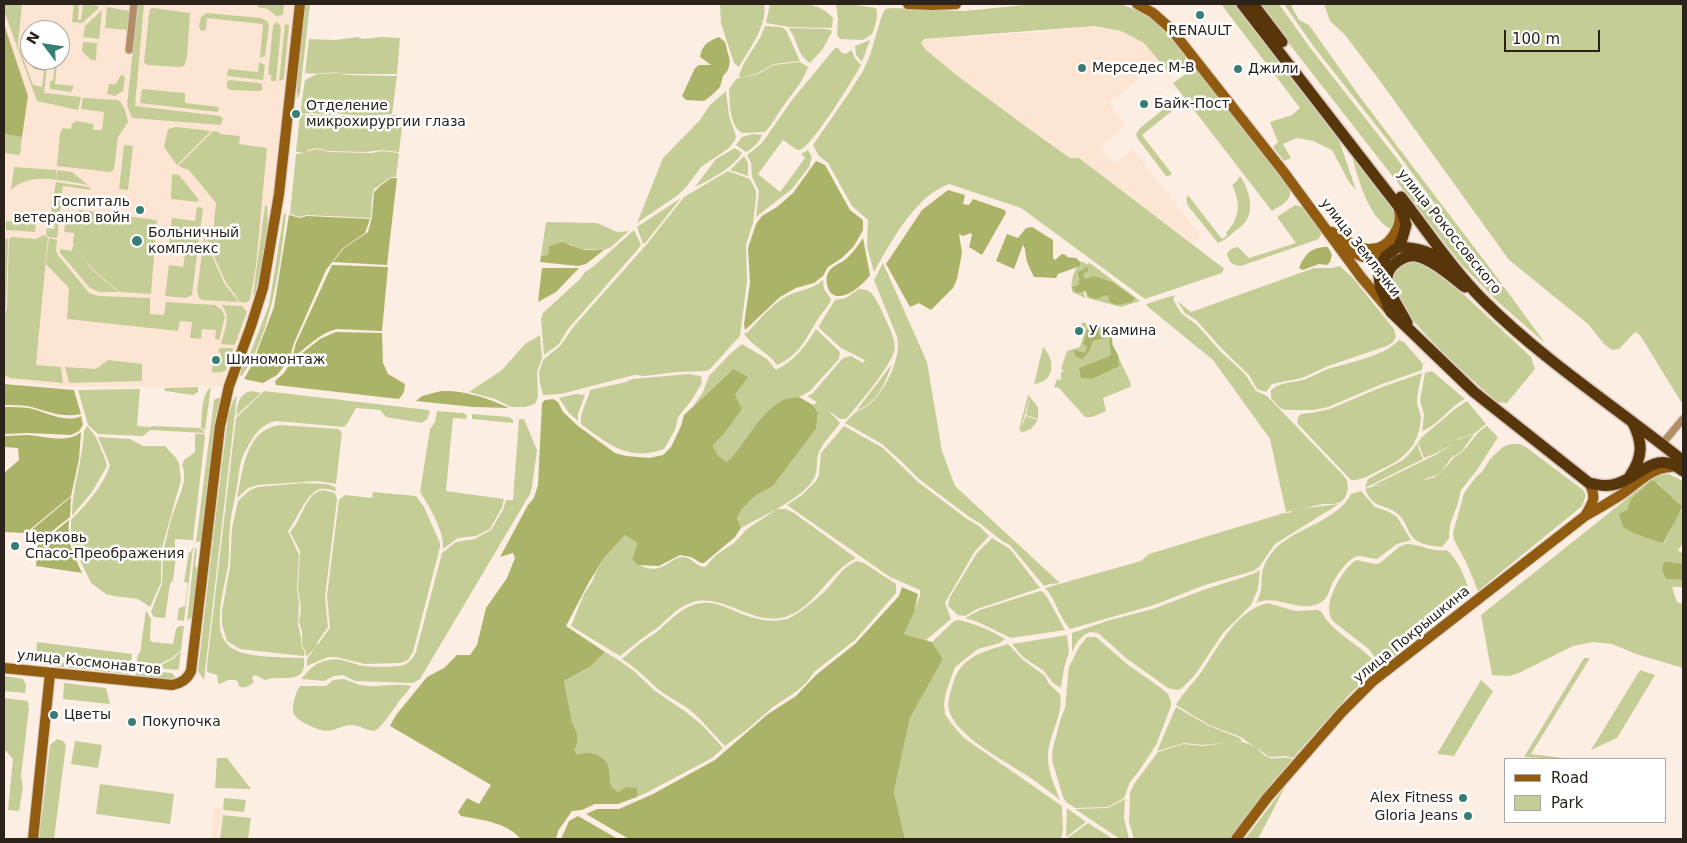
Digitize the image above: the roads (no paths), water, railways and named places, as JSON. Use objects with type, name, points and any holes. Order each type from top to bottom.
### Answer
[{"type":"highway","name":"улица Рокоссовского","points":[[1242,4],[1398,204]]},
{"type":"highway","name":"улица Рокоссовского","points":[[1252,4],[1455,268],[1482,299],[1559,366],[1662,444],[1682,466]]},
{"type":"highway","points":[[1391,312],[1380,286],[1380,267],[1386,256],[1398,247],[1406,225],[1398,204]]},
{"type":"highway","points":[[1398,247],[1425,250],[1455,268]]},
{"type":"highway","points":[[1412,331],[1390,292],[1387,281],[1388,270],[1405,257],[1415,256],[1427,260],[1482,299]]},
{"type":"highway","name":"улица Землячки","points":[[1391,312],[1474,392],[1589,483]]},
{"type":"highway","points":[[1628,478],[1636,467],[1641,449],[1639,436],[1633,422]]},
{"type":"highway","points":[[1589,483],[1609,486],[1647,467],[1663,462],[1682,466]]},
{"type":"main road","name":"улица Космонавтов","points":[[4,668],[172,686],[189,676],[193,666],[220,426],[229,386],[263,288],[279,194],[300,4]]},
{"type":"main road","points":[[908,4],[956,4]]},
{"type":"main road","name":"улица Землячки","points":[[1137,4],[1153,13],[1171,29],[1281,169],[1361,277],[1391,312]]},
{"type":"main road","points":[[1323,226],[1354,246],[1363,249],[1380,248],[1386,244],[1398,229],[1400,222],[1398,204]]},
{"type":"main road","points":[[1340,248],[1363,257],[1386,256]]},
{"type":"main road","name":"улица Покрышкина","points":[[1236,839],[1267,798],[1342,712],[1372,681],[1584,516],[1621,495],[1656,469],[1682,466]]},
{"type":"main road","points":[[1584,516],[1594,499],[1594,492],[1589,483]]},
{"type":"main road","points":[[32,839],[50,673]]},
{"type":"street","points":[[129,50],[134,4]]},
{"type":"street","points":[[1662,444],[1683,420]]},
{"type":"place","name":"RENAULT","points":[[1200,15]]},
{"type":"place","name":"Мерседес M-B","points":[[1082,68]]},
{"type":"place","name":"Джили","points":[[1238,69]]},
{"type":"place","name":"Байк-Пост","points":[[1144,104]]},
{"type":"place","name":"Отделение микрохирургии глаза","points":[[296,114]]},
{"type":"place","name":"Госпиталь ветеранов войн","points":[[140,210]]},
{"type":"place","name":"Больничный комплекс","points":[[137,241]]},
{"type":"place","name":"У камина","points":[[1079,331]]},
{"type":"place","name":"Шиномонтаж","points":[[216,360]]},
{"type":"place","name":"Церковь Спасо-Преображения","points":[[15,546]]},
{"type":"place","name":"Цветы","points":[[54,715]]},
{"type":"place","name":"Покупочка","points":[[132,722]]},
{"type":"place","name":"Alex Fitness","points":[[1463,798]]},
{"type":"place","name":"Gloria Jeans","points":[[1468,816]]}]
